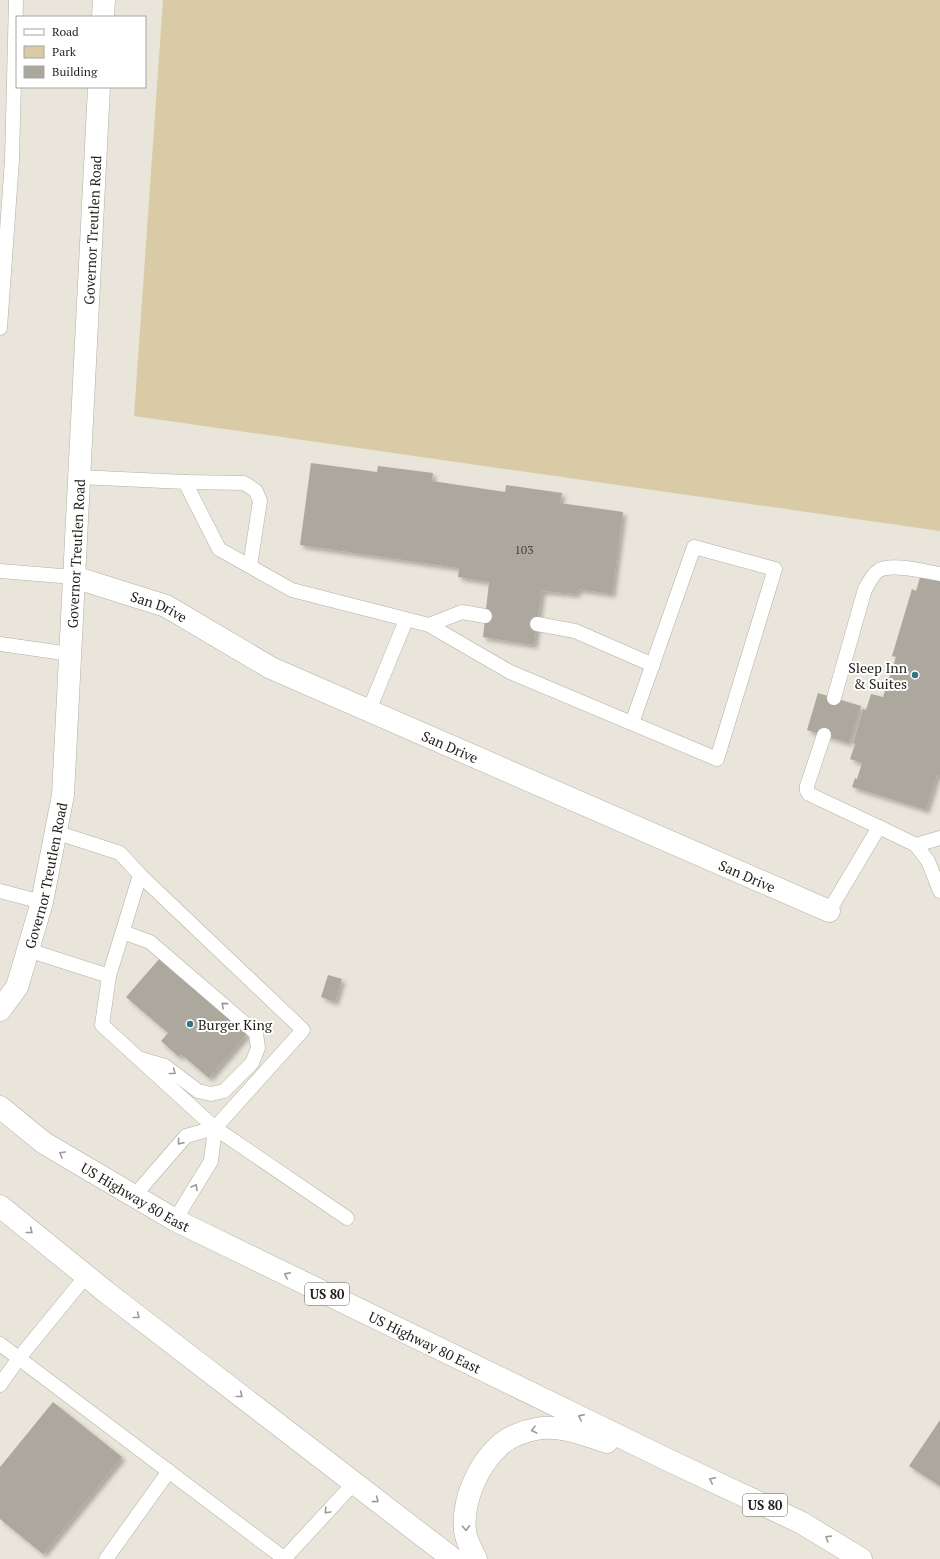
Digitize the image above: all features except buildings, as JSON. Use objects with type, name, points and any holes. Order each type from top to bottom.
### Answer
[{"type":"main road","points":[[103,16],[104,0]]},
{"type":"main road","name":"Governor Treutlen Road","points":[[0,1010],[17,987],[28,950],[42,902],[63,795],[99,88]]},
{"type":"main road","name":"San Drive","points":[[74,577],[166,606],[272,668],[830,911]]},
{"type":"main road","name":"US Highway 80 East","points":[[0,1107],[44,1143],[175,1220],[666,1459],[802,1522],[861,1559]]},
{"type":"main road","points":[[0,1206],[86,1276],[453,1559]]},
{"type":"main road","points":[[476,1559],[465,1532],[469,1497],[475,1479],[486,1462],[500,1445],[515,1436],[536,1429],[558,1428],[666,1459]]},
{"type":"lane","points":[[0,328],[12,160],[16,0]]},
{"type":"lane","points":[[79,477],[244,484],[256,491],[260,501],[250,566]]},
{"type":"lane","points":[[185,482],[219,549],[292,590],[430,626],[510,672],[717,759],[775,569],[694,547],[632,723]]},
{"type":"lane","points":[[834,698],[866,589],[878,570],[888,566],[940,574]]},
{"type":"lane","points":[[0,571],[74,577]]},
{"type":"lane","points":[[430,626],[462,612],[485,616]]},
{"type":"lane","points":[[369,710],[406,620]]},
{"type":"lane","points":[[537,624],[575,631],[653,665]]},
{"type":"lane","points":[[0,644],[70,654]]},
{"type":"lane","points":[[824,735],[807,786],[807,791],[809,794],[916,845],[928,861],[940,891]]},
{"type":"lane","points":[[830,911],[879,827]]},
{"type":"lane","points":[[55,832],[120,853],[303,1030],[215,1128],[186,1136],[135,1196]]},
{"type":"lane","points":[[916,845],[940,838]]},
{"type":"lane","points":[[140,874],[109,976],[102,1025],[215,1128],[346,1218]]},
{"type":"lane","points":[[0,891],[42,902]]},
{"type":"lane","points":[[122,932],[150,942],[256,1033],[258,1048],[252,1063],[224,1091],[211,1094],[198,1091],[166,1066],[137,1058]]},
{"type":"lane","points":[[28,950],[109,976]]},
{"type":"lane","points":[[175,1220],[211,1161],[215,1128]]},
{"type":"lane","points":[[0,1385],[19,1358],[86,1276]]},
{"type":"lane","points":[[0,1344],[284,1559],[354,1483]]},
{"type":"lane","points":[[106,1559],[168,1471]]},
{"type":"green space","points":[[163,0],[940,0],[940,531],[134,416]]},
{"type":"place","name":"Sleep Inn & Suites","points":[[915,675]]},
{"type":"place","name":"Burger King","points":[[190,1024]]}]
